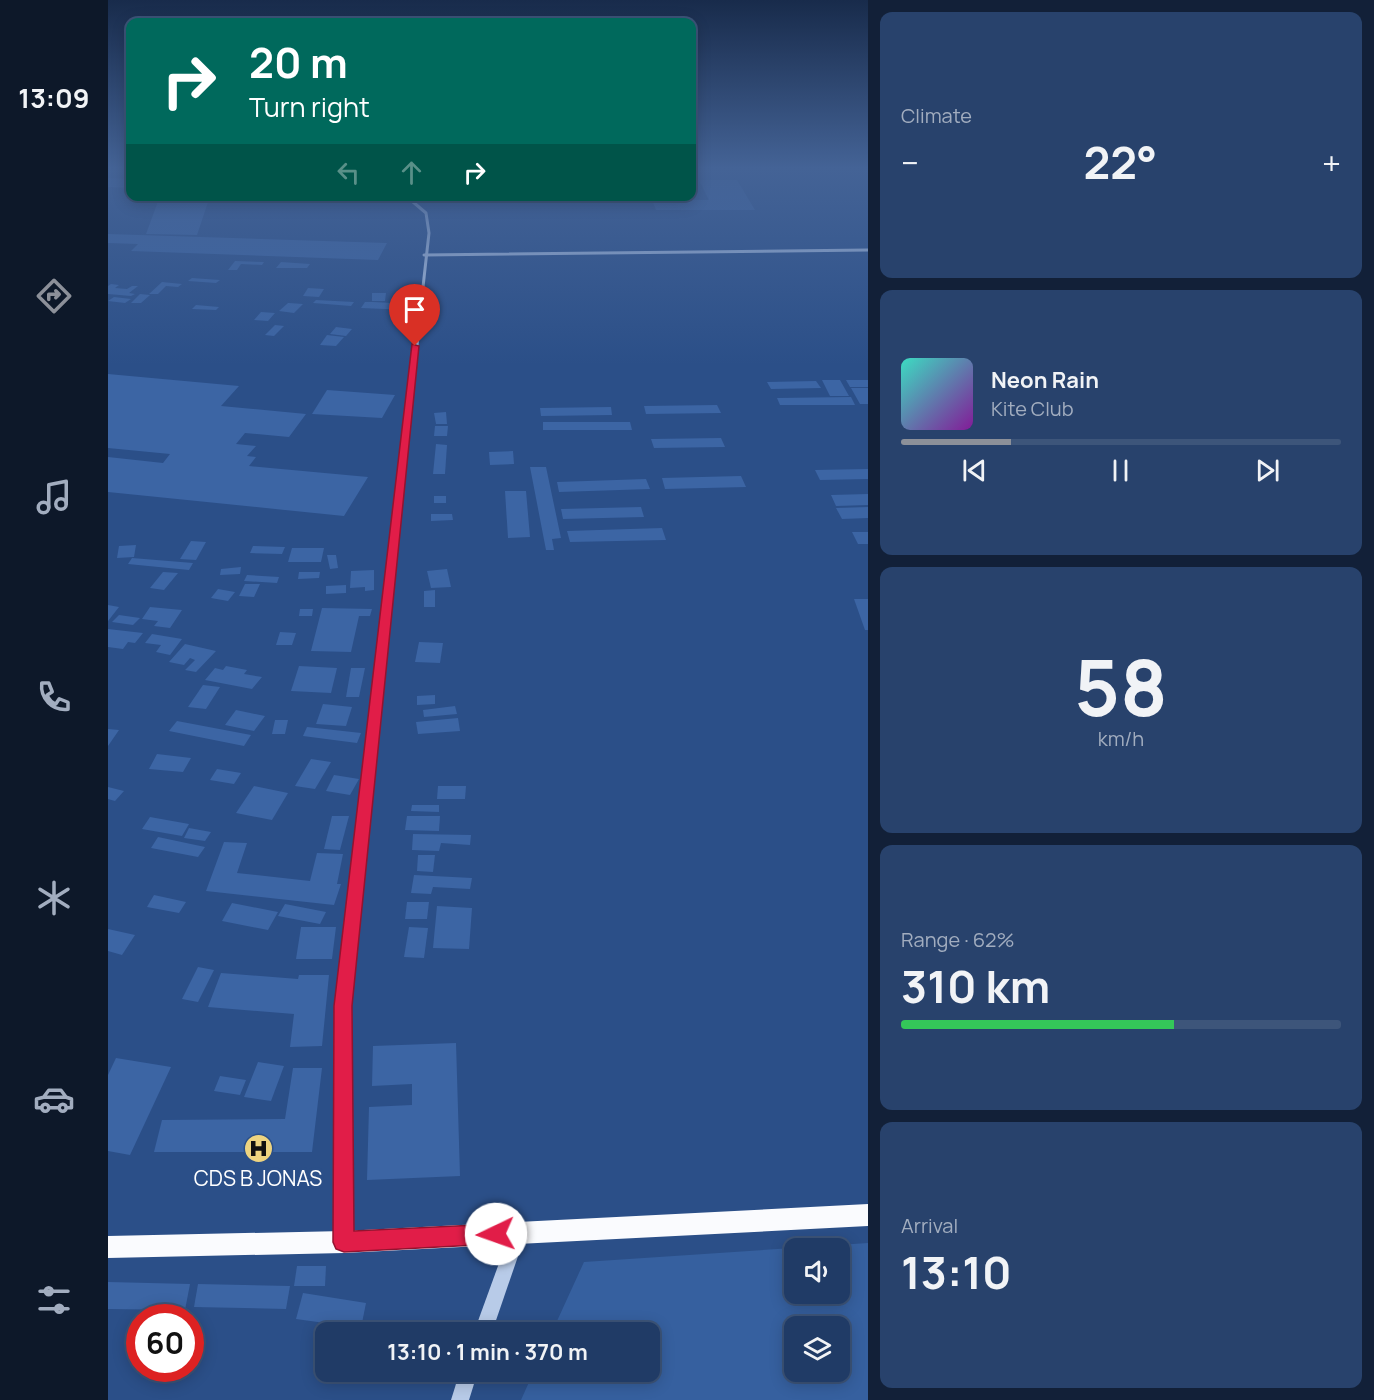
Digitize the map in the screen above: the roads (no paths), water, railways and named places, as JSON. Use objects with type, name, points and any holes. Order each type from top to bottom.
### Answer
[{"type":"main road","points":[[108,1247],[344,1242],[868,1215]]},
{"type":"street","points":[[344,1242],[343,1006],[424,255],[429,234]]},
{"type":"street","points":[[424,255],[868,250]]},
{"type":"street","points":[[487,1322],[518,1233]]},
{"type":"street","points":[[460,1400],[466,1382]]},
{"type":"place","name":"CDS B JONAS","points":[[258,1148]]}]
